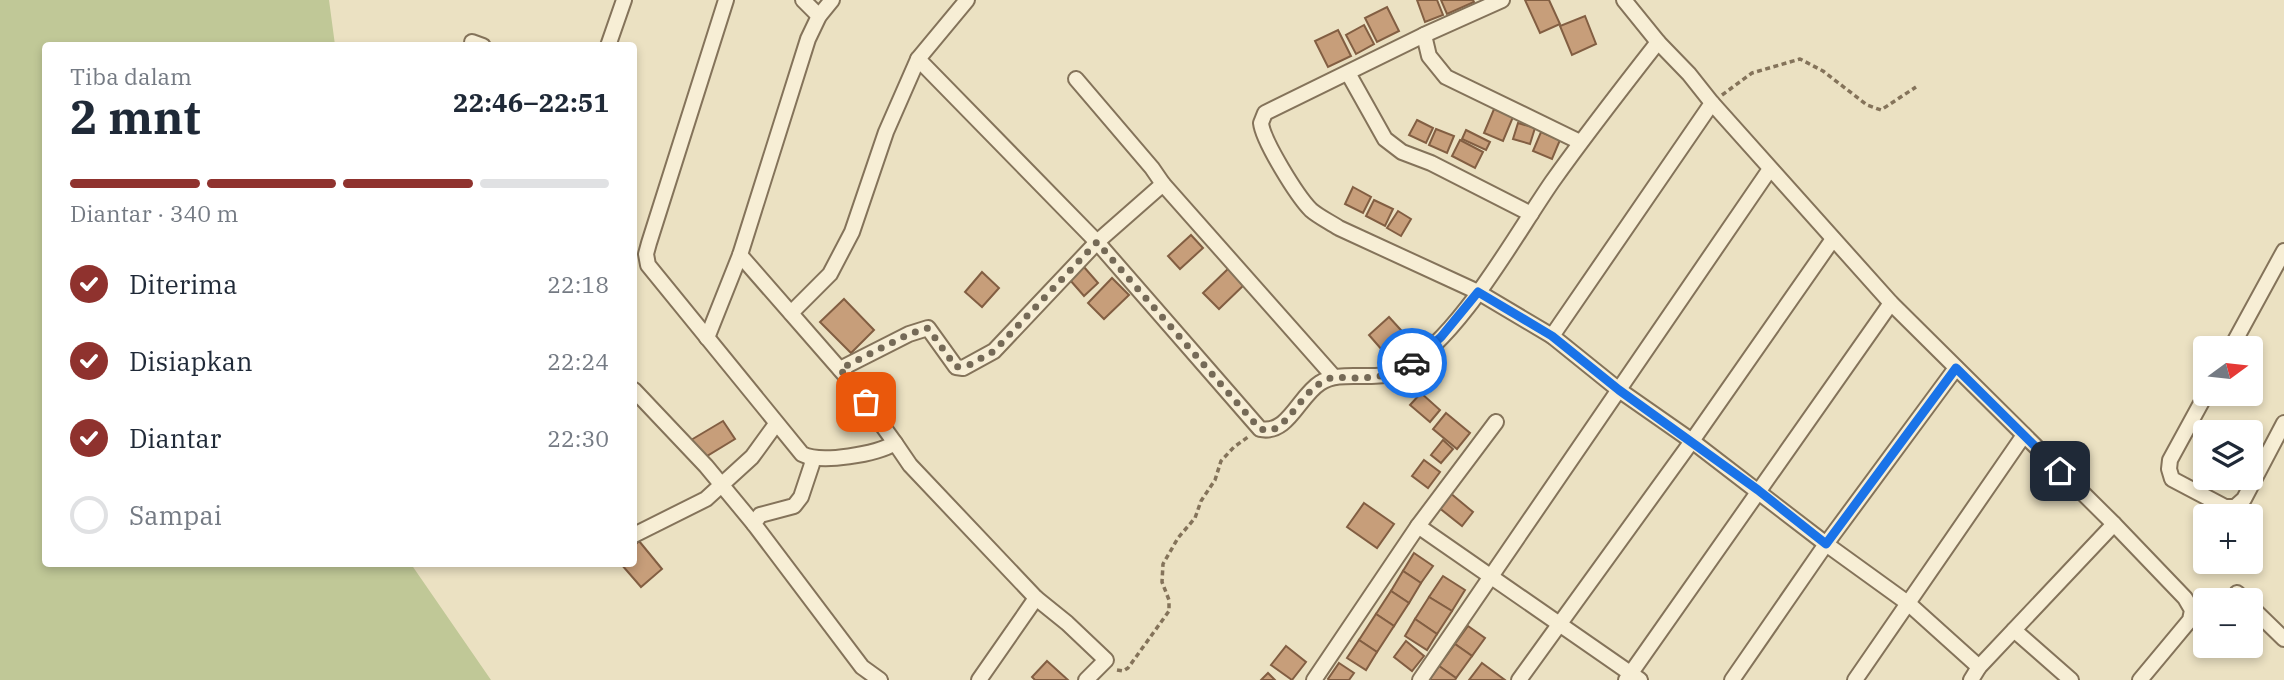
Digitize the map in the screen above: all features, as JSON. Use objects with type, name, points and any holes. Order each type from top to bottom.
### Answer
[{"type":"street","points":[[609,42],[624,0]]},
{"type":"street","points":[[726,0],[646,254],[650,270],[802,454],[811,459],[832,458],[885,449],[895,443]]},
{"type":"street","points":[[803,0],[819,16]]},
{"type":"street","points":[[707,338],[740,256],[808,39],[819,16],[832,0]]},
{"type":"street","points":[[791,313],[830,274],[852,232],[886,132],[918,60],[967,0]]},
{"type":"street","points":[[1502,0],[1265,113],[1261,123],[1266,139],[1303,200],[1321,217],[1478,292],[1552,336],[1619,390],[1692,441],[1909,604],[1979,667]]},
{"type":"street","points":[[1624,0],[1658,42],[1891,303],[2185,598],[2192,610],[2192,616],[2140,680]]},
{"type":"street","points":[[1424,35],[1429,56],[1446,77],[1580,142]]},
{"type":"street","points":[[918,60],[1097,242],[1260,429],[1269,431],[1277,428],[1313,388],[1335,377],[1378,377],[1403,369],[1441,337],[1478,292],[1580,142],[1658,42]]},
{"type":"street","points":[[1348,72],[1385,139],[1402,152],[1431,163],[1531,214]]},
{"type":"street","points":[[1076,79],[1163,184],[1335,377]]},
{"type":"street","points":[[1552,336],[1712,103]]},
{"type":"street","points":[[1420,680],[1770,169]]},
{"type":"street","points":[[840,369],[909,334],[928,328],[956,367],[969,365],[994,351],[1097,242],[1163,184]]},
{"type":"street","points":[[1519,680],[1692,441],[1833,239]]},
{"type":"street","points":[[2238,336],[2284,251]]},
{"type":"street","points":[[740,256],[840,369],[910,465],[1037,598],[1106,660],[1086,680]]},
{"type":"street","points":[[1418,526],[1632,678],[1758,490],[1891,303]]},
{"type":"street","points":[[1732,680],[1826,544],[1956,368]]},
{"type":"street","points":[[637,393],[706,466],[754,524],[862,667],[880,680]]},
{"type":"street","points":[[2200,406],[2171,460],[2169,469],[2172,479],[2225,507],[2235,507],[2244,499],[2284,423]]},
{"type":"street","points":[[1314,680],[1418,526],[1496,422]]},
{"type":"street","points":[[637,534],[706,499],[752,457],[776,424]]},
{"type":"street","points":[[1855,680],[2024,435]]},
{"type":"street","points":[[754,524],[760,515],[793,506],[802,497],[812,464],[811,459]]},
{"type":"street","points":[[1971,680],[1979,667],[2114,524]]},
{"type":"street","points":[[979,680],[1037,598]]},
{"type":"street","points":[[2263,619],[2284,639]]},
{"type":"street","points":[[2014,630],[2071,680]]},
{"type":"path","points":[[1712,103],[1752,73],[1800,59],[1823,71],[1867,105],[1881,110],[1916,87]]},
{"type":"path","points":[[1128,668],[1169,611],[1169,600],[1160,573],[1168,554],[1195,517],[1227,454],[1260,429]]},
{"type":"green space","points":[[0,0],[329,0],[335,42],[42,42],[42,567],[413,567],[491,680],[0,680]]},
{"type":"building","points":[[1417,0],[1437,0],[1443,15],[1425,22]]},
{"type":"building","points":[[1441,0],[1473,0],[1474,2],[1447,14]]},
{"type":"building","points":[[1525,0],[1549,0],[1560,24],[1540,33]]},
{"type":"building","points":[[1387,7],[1399,31],[1377,42],[1365,18]]},
{"type":"building","points":[[1585,16],[1596,44],[1572,55],[1560,26]]},
{"type":"building","points":[[1364,25],[1374,44],[1356,54],[1346,35]]},
{"type":"building","points":[[1338,30],[1351,56],[1328,67],[1315,41]]},
{"type":"building","points":[[1494,109],[1513,117],[1503,141],[1484,133]]},
{"type":"building","points":[[1417,120],[1433,128],[1426,143],[1409,135]]},
{"type":"building","points":[[1518,123],[1535,128],[1530,144],[1513,139]]},
{"type":"building","points":[[1436,129],[1454,136],[1447,153],[1429,145]]},
{"type":"building","points":[[1466,130],[1490,142],[1486,150],[1462,139]]},
{"type":"building","points":[[1541,132],[1560,140],[1552,159],[1533,151]]},
{"type":"building","points":[[1460,140],[1483,152],[1475,168],[1452,156]]},
{"type":"building","points":[[1353,187],[1371,197],[1363,213],[1345,204]]},
{"type":"building","points":[[1374,200],[1393,209],[1385,226],[1366,216]]},
{"type":"building","points":[[1398,211],[1411,219],[1401,236],[1387,228]]},
{"type":"building","points":[[1191,235],[1203,248],[1180,269],[1168,256]]},
{"type":"building","points":[[1084,267],[1098,283],[1084,296],[1070,280]]},
{"type":"building","points":[[1230,267],[1246,283],[1219,309],[1203,293]]},
{"type":"building","points":[[982,272],[999,288],[982,307],[965,292]]},
{"type":"building","points":[[1112,278],[1129,295],[1104,319],[1088,303]]},
{"type":"building","points":[[844,299],[874,330],[851,353],[820,322]]},
{"type":"building","points":[[1389,317],[1410,340],[1389,358],[1369,335]]},
{"type":"building","points":[[1421,393],[1440,410],[1430,422],[1410,405]]},
{"type":"building","points":[[1446,413],[1470,433],[1457,449],[1433,429]]},
{"type":"building","points":[[723,421],[735,439],[702,459],[691,440]]},
{"type":"building","points":[[1443,440],[1453,449],[1441,463],[1431,455]]},
{"type":"building","points":[[1424,460],[1440,472],[1428,488],[1412,476]]},
{"type":"building","points":[[1449,492],[1473,512],[1462,526],[1438,507]]},
{"type":"building","points":[[1364,503],[1394,524],[1377,548],[1347,527]]},
{"type":"building","points":[[639,541],[662,569],[641,587],[624,567],[637,567]]},
{"type":"building","points":[[1414,553],[1433,566],[1421,583],[1403,571]]},
{"type":"building","points":[[1403,571],[1421,583],[1409,603],[1391,591]]},
{"type":"building","points":[[1443,576],[1465,590],[1452,611],[1429,597]]},
{"type":"building","points":[[1391,591],[1409,603],[1394,626],[1376,614]]},
{"type":"building","points":[[1429,597],[1452,611],[1437,634],[1415,619]]},
{"type":"building","points":[[1376,614],[1394,626],[1377,652],[1359,640]]},
{"type":"building","points":[[1415,619],[1437,634],[1427,650],[1405,636]]},
{"type":"building","points":[[1468,626],[1485,638],[1472,656],[1455,644]]},
{"type":"building","points":[[1359,640],[1377,652],[1366,670],[1347,658]]},
{"type":"building","points":[[1406,641],[1424,656],[1412,671],[1394,657]]},
{"type":"building","points":[[1455,644],[1472,656],[1456,678],[1439,666]]},
{"type":"building","points":[[1286,646],[1306,662],[1292,680],[1271,665]]},
{"type":"building","points":[[1047,661],[1068,680],[1035,680],[1032,677]]},
{"type":"building","points":[[1339,663],[1354,673],[1349,680],[1329,680],[1328,679]]},
{"type":"building","points":[[1482,663],[1505,680],[1469,680]]},
{"type":"building","points":[[1439,666],[1456,678],[1455,680],[1429,680]]},
{"type":"building","points":[[1268,673],[1275,680],[1261,680]]},
{"type":"way so far","points":[[866,402],[840,369],[909,334],[928,328],[956,367],[963,368],[994,351],[1097,242],[1260,429],[1269,431],[1277,428],[1313,388],[1326,380],[1335,377],[1378,377],[1403,369],[1412,363]]},
{"type":"route","points":[[1412,363],[1441,337],[1478,292],[1552,336],[1619,390],[1758,490],[1826,544],[1956,368],[2060,471]]}]
